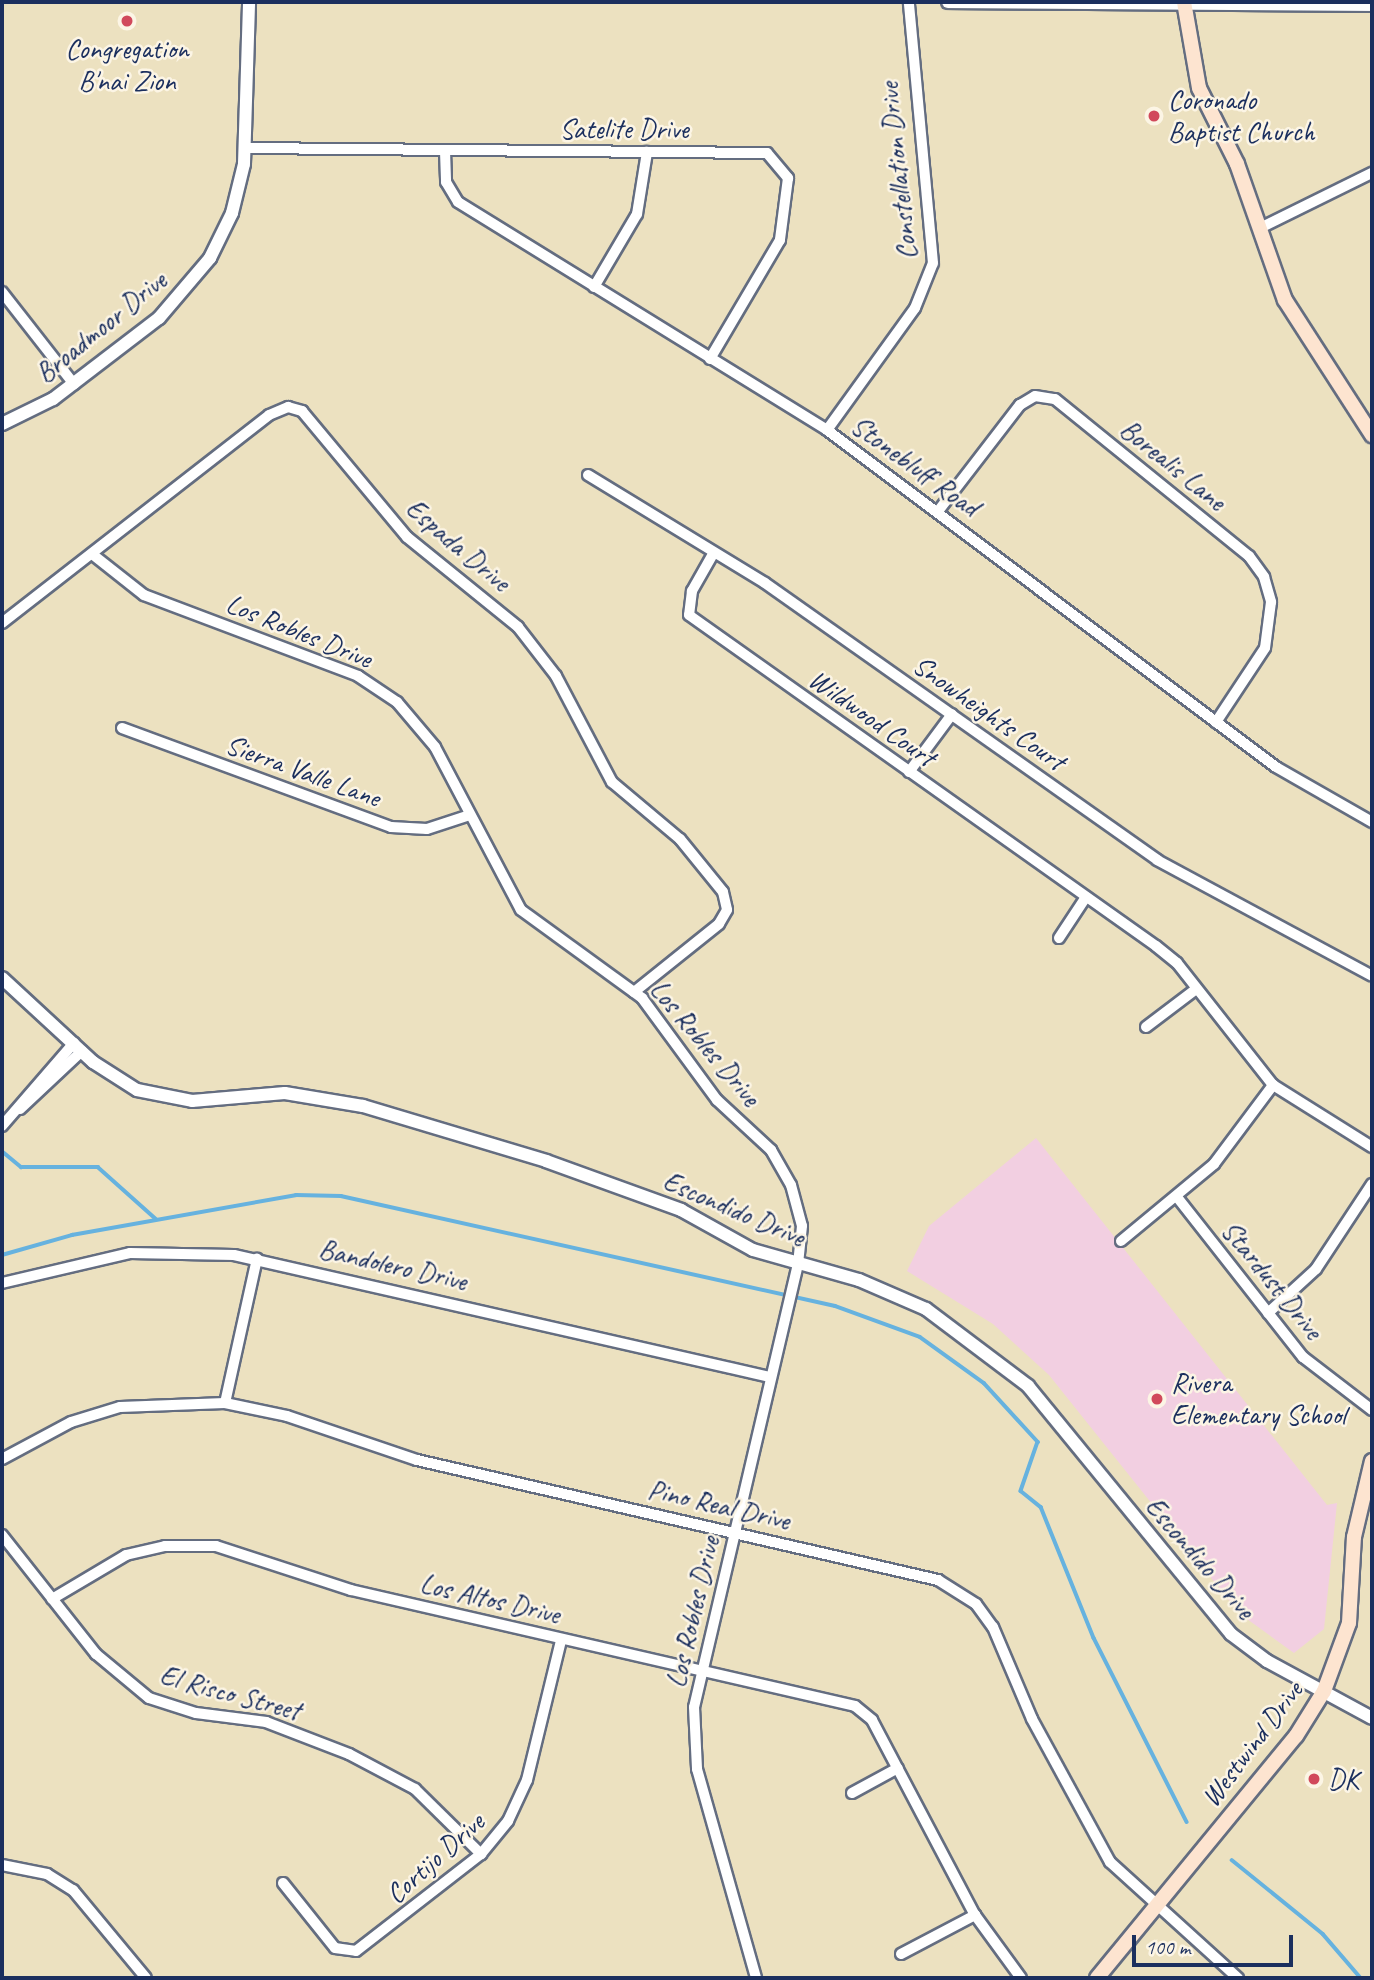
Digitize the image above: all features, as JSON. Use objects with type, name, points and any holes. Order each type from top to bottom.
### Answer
[{"type":"main road","points":[[1185,2],[1199,88],[1301,331],[1372,435]]},
{"type":"main road","name":"Westwind Drive","points":[[1097,1978],[1296,1736],[1324,1691],[1349,1623],[1372,1461]]},
{"type":"street","name":"Broadmoor Drive","points":[[2,424],[74,384],[193,284],[232,213],[245,148],[249,2]]},
{"type":"street","name":"Constellation Drive","points":[[827,430],[915,308],[933,263],[909,2]]},
{"type":"street","points":[[948,2],[1372,5]]},
{"type":"street","name":"Satelite Drive","points":[[245,148],[764,153],[786,172],[780,240],[710,359]]},
{"type":"street","name":"Stonebluff Road","points":[[445,151],[446,182],[458,202],[827,430],[939,510],[1284,772],[1372,822]]},
{"type":"street","points":[[594,287],[637,214],[647,152]]},
{"type":"street","points":[[1260,228],[1372,173]]},
{"type":"street","points":[[2,292],[74,384]]},
{"type":"street","name":"Borealis Lane","points":[[939,510],[1020,405],[1035,396],[1055,400],[1249,556],[1265,577],[1271,602],[1265,648],[1216,722]]},
{"type":"street","name":"Espada Drive","points":[[2,623],[269,415],[288,407],[309,416],[407,537],[518,626],[556,676],[612,782],[680,839],[723,892],[727,910],[719,924],[634,992]]},
{"type":"street","name":"Snowheights Court","points":[[587,475],[713,554],[765,583],[1157,860],[1372,976]]},
{"type":"street","name":"Los Robles Drive","points":[[92,554],[144,594],[378,688],[435,747],[521,910],[634,992],[717,1100],[780,1164],[802,1226],[798,1264],[694,1707],[697,1769],[756,1978]]},
{"type":"street","name":"Wildwood Court","points":[[713,554],[692,591],[689,615],[1177,963],[1273,1085],[1372,1147]]},
{"type":"street","points":[[909,772],[952,715]]},
{"type":"street","name":"Sierra Valle Lane","points":[[122,727],[391,827],[427,829],[470,816]]},
{"type":"street","points":[[1059,938],[1086,897]]},
{"type":"street","name":"Escondido Drive","points":[[2,978],[78,1047],[123,1083],[174,1100],[310,1095],[484,1142],[681,1210],[753,1250],[899,1296],[1002,1361],[1048,1408],[1206,1610],[1261,1657],[1372,1718]]},
{"type":"street","points":[[1146,1027],[1196,989]]},
{"type":"street","points":[[2,1126],[78,1047]]},
{"type":"street","points":[[1121,1241],[1214,1164],[1273,1085]]},
{"type":"street","points":[[1268,1313],[1316,1269],[1372,1184]]},
{"type":"street","name":"Stardust Drive","points":[[1177,1197],[1268,1313],[1320,1373],[1372,1410]]},
{"type":"street","name":"Bandolero Drive","points":[[2,1283],[130,1253],[257,1259],[770,1377]]},
{"type":"street","points":[[225,1403],[257,1259]]},
{"type":"street","name":"Pino Real Drive","points":[[2,1459],[71,1422],[120,1408],[225,1403],[286,1416],[393,1454],[938,1580],[976,1604],[1102,1850],[1157,1905],[1238,1978]]},
{"type":"street","name":"El Risco Street","points":[[2,1535],[111,1671],[149,1698],[196,1713],[266,1722],[380,1769],[432,1803],[481,1854]]},
{"type":"street","name":"Los Altos Drive","points":[[52,1599],[126,1555],[165,1546],[216,1546],[351,1590],[860,1708],[898,1768],[975,1915],[1021,1978]]},
{"type":"street","name":"Cortijo Drive","points":[[283,1884],[335,1948],[356,1951],[481,1854],[508,1821],[527,1780],[561,1640]]},
{"type":"street","points":[[852,1793],[898,1768]]},
{"type":"street","points":[[2,1865],[47,1874],[73,1890],[146,1978]]},
{"type":"street","points":[[901,1954],[975,1915]]},
{"type":"shaded area","name":"Rivera Elementary School","points":[[1036,1138],[1327,1505],[1337,1503],[1324,1629],[1294,1653],[1240,1614],[1049,1375],[993,1324],[907,1271],[929,1226]]},
{"type":"waterway","points":[[2,1151],[21,1167],[98,1167],[156,1219]]},
{"type":"waterway","points":[[2,1255],[72,1235],[296,1195],[341,1196],[835,1306],[920,1337],[984,1383],[1038,1442],[1021,1491],[1041,1507],[1094,1638],[1187,1822]]},
{"type":"waterway","points":[[1232,1860],[1323,1934],[1361,1978]]},
{"type":"place","name":"Congregation B'nai Zion","points":[[127,21]]},
{"type":"place","name":"Coronado Baptist Church","points":[[1154,116]]},
{"type":"place","name":"Rivera Elementary School","points":[[1157,1399]]},
{"type":"place","name":"DK","points":[[1314,1779]]}]
